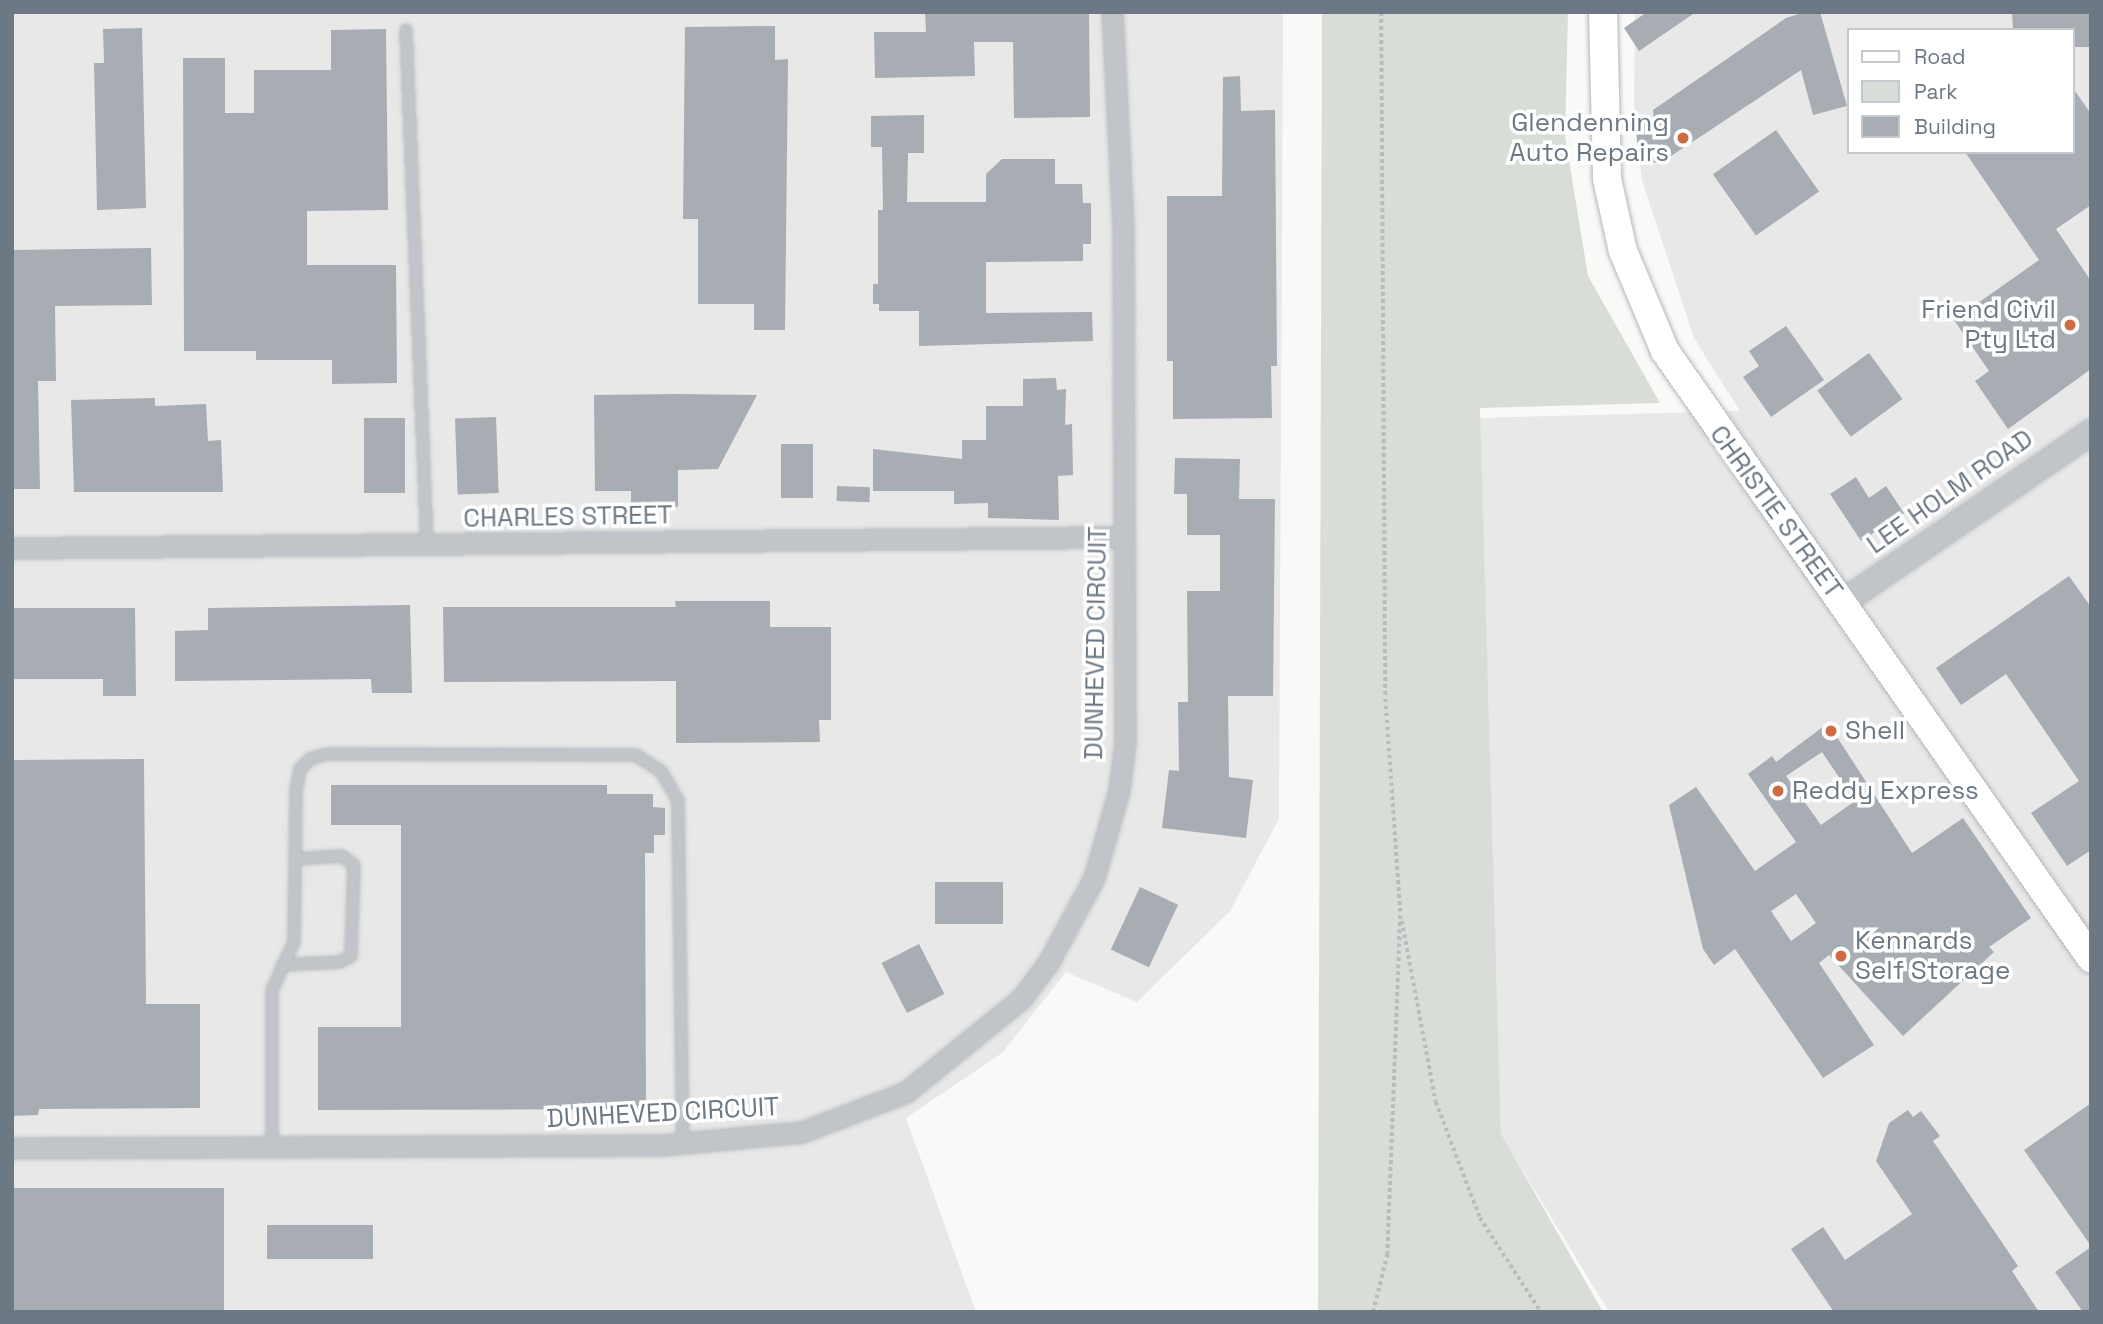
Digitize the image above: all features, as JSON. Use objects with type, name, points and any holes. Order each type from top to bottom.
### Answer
[{"type":"main road","name":"CHRISTIE STREET","points":[[1603,12],[1607,179],[1623,251],[1649,321],[1696,403],[1843,602],[2091,958]]},
{"type":"street","name":"DUNHEVED CIRCUIT","points":[[12,1148],[683,1143],[802,1132],[882,1104],[906,1092],[1021,999],[1048,963],[1094,878],[1118,790],[1125,742],[1123,227],[1112,12]]},
{"type":"street","name":"LEE HOLM ROAD","points":[[1843,602],[2091,432]]},
{"type":"street","name":"CHARLES STREET","points":[[12,548],[1124,537]]},
{"type":"lane","points":[[406,30],[427,545]]},
{"type":"lane","points":[[272,1147],[272,990],[294,942],[300,769],[318,757],[636,755],[661,771],[678,800],[683,1143]]},
{"type":"lane","points":[[282,965],[340,962],[351,956],[354,865],[342,856],[296,859]]},
{"type":"path","points":[[1373,1312],[1387,1255],[1400,912],[1385,695],[1381,12]]},
{"type":"path","points":[[1400,912],[1436,1102],[1480,1218],[1541,1312]]},
{"type":"shaded area","points":[[12,12],[1283,12],[1279,819],[1230,911],[1137,1002],[1066,972],[1002,1053],[906,1118],[976,1312],[12,1312]]},
{"type":"shaded area","points":[[1635,12],[2091,12],[2091,1312],[1609,1312],[1501,1135],[1480,418],[1740,411],[1694,338],[1642,180],[1634,118]]},
{"type":"green space","points":[[1322,12],[1568,12],[1565,136],[1588,276],[1660,403],[1480,408],[1501,1134],[1603,1312],[1318,1312]]},
{"type":"building","points":[[925,12],[1089,12],[1090,117],[1014,118],[1013,42],[974,42],[975,76],[875,78],[874,32],[926,32]]},
{"type":"building","points":[[1647,12],[1696,12],[1639,51],[1624,28]]},
{"type":"building","points":[[1805,12],[1820,12],[1847,106],[1813,115],[1801,70],[1662,162],[1640,164],[1635,123],[1654,121],[1653,110],[1786,18]]},
{"type":"building","points":[[2012,12],[2091,12],[2091,47],[2075,47],[2075,28],[2013,28]]},
{"type":"building","points":[[775,26],[775,60],[788,59],[785,330],[754,330],[754,304],[698,304],[698,219],[683,219],[685,27]]},
{"type":"building","points":[[142,28],[146,208],[97,210],[94,63],[104,63],[103,29]]},
{"type":"building","points":[[386,29],[388,210],[307,211],[307,265],[396,265],[397,383],[332,384],[332,360],[256,360],[256,351],[184,351],[183,58],[225,58],[225,113],[254,113],[254,70],[331,70],[331,30]]},
{"type":"building","points":[[1240,76],[1241,111],[1275,110],[1277,366],[1271,366],[1272,418],[1173,419],[1173,361],[1167,361],[1167,196],[1222,196],[1223,77]]},
{"type":"building","points":[[2075,91],[2091,114],[2091,205],[2056,229],[2091,281],[2091,369],[2008,429],[1975,381],[1989,371],[1954,320],[2039,260],[1966,154],[2075,154]]},
{"type":"building","points":[[924,115],[924,153],[908,153],[907,202],[986,202],[986,174],[1002,159],[1055,159],[1055,184],[1082,184],[1083,203],[1091,203],[1091,244],[1083,244],[1083,261],[986,262],[986,313],[1092,312],[1093,341],[919,346],[919,311],[879,311],[879,304],[873,304],[873,284],[878,284],[878,210],[883,210],[882,147],[871,147],[871,116]]},
{"type":"building","points":[[1776,130],[1819,191],[1756,236],[1713,174]]},
{"type":"building","points":[[151,248],[152,305],[55,306],[56,381],[38,381],[40,489],[12,489],[12,250]]},
{"type":"building","points":[[1786,326],[1824,380],[1771,417],[1743,377],[1759,366],[1749,351]]},
{"type":"building","points":[[1869,353],[1903,399],[1851,437],[1817,391]]},
{"type":"building","points":[[1056,378],[1057,390],[1066,389],[1065,425],[1072,424],[1073,475],[1058,476],[1059,520],[988,518],[988,503],[954,504],[954,491],[873,491],[873,449],[962,459],[962,440],[986,440],[986,406],[1023,406],[1023,379]]},
{"type":"building","points":[[594,395],[757,395],[718,469],[678,470],[678,507],[631,508],[631,491],[595,491]]},
{"type":"building","points":[[155,398],[155,406],[206,404],[208,441],[221,440],[223,492],[74,492],[71,400]]},
{"type":"building","points":[[496,417],[499,493],[458,494],[455,418]]},
{"type":"building","points":[[364,418],[405,418],[405,493],[364,493]]},
{"type":"building","points":[[781,444],[813,444],[813,498],[781,498]]},
{"type":"building","points":[[1175,458],[1240,459],[1239,499],[1275,499],[1273,696],[1228,696],[1229,777],[1253,780],[1246,838],[1162,828],[1169,770],[1179,771],[1178,702],[1188,702],[1187,591],[1220,591],[1220,535],[1187,535],[1187,494],[1174,494]]},
{"type":"building","points":[[1856,477],[1869,498],[1886,486],[1904,513],[1861,541],[1830,494]]},
{"type":"building","points":[[837,486],[870,487],[869,502],[836,501]]},
{"type":"building","points":[[2069,576],[2091,607],[2091,850],[2067,866],[2031,813],[2079,781],[2006,674],[1961,705],[1936,668]]},
{"type":"building","points":[[675,601],[770,601],[770,627],[831,627],[831,720],[819,720],[820,742],[676,743],[676,681],[444,682],[443,607],[676,607]]},
{"type":"building","points":[[410,605],[412,693],[372,693],[371,679],[175,681],[175,631],[208,630],[208,608]]},
{"type":"building","points":[[12,608],[135,608],[136,696],[103,696],[103,679],[12,679]]},
{"type":"building","points":[[1828,723],[1912,853],[1963,818],[2031,918],[1989,947],[1994,952],[1903,1036],[1829,955],[1819,963],[1874,1045],[1823,1078],[1735,949],[1714,965],[1703,949],[1669,805],[1696,787],[1755,871],[1796,842],[1748,774],[1772,756],[1776,762]],"holes":[[[1822,752],[1855,801],[1821,825],[1786,776]],[[1796,894],[1816,923],[1791,941],[1771,911]]]},
{"type":"building","points":[[144,759],[146,1004],[200,1004],[200,1108],[39,1109],[38,1115],[12,1116],[12,760]]},
{"type":"building","points":[[331,785],[607,785],[607,794],[653,794],[653,807],[665,808],[665,835],[654,835],[654,853],[645,853],[646,1109],[318,1110],[318,1027],[401,1027],[401,825],[331,825]]},
{"type":"building","points":[[935,882],[1003,882],[1003,924],[935,924]]},
{"type":"building","points":[[1140,887],[1178,905],[1149,967],[1111,950]]},
{"type":"building","points":[[919,944],[944,994],[907,1013],[882,963]]},
{"type":"building","points":[[2091,1103],[2091,1246],[2024,1150]]},
{"type":"building","points":[[1908,1110],[1913,1117],[1921,1111],[1940,1136],[1933,1141],[2018,1266],[2012,1271],[2039,1312],[1834,1312],[1791,1249],[1823,1227],[1845,1260],[1912,1214],[1876,1161],[1889,1123]]},
{"type":"building","points":[[12,1188],[224,1188],[224,1312],[12,1312]]},
{"type":"building","points":[[267,1225],[373,1225],[373,1259],[267,1259]]},
{"type":"building","points":[[2091,1247],[2091,1312],[2083,1312],[2055,1272]]},
{"type":"place","name":"Glendenning Auto Repairs","points":[[1683,138]]},
{"type":"place","name":"Friend Civil Pty Ltd","points":[[2070,325]]},
{"type":"place","name":"Shell","points":[[1831,731]]},
{"type":"place","name":"Reddy Express","points":[[1778,791]]},
{"type":"place","name":"Kennards Self Storage","points":[[1841,956]]}]
